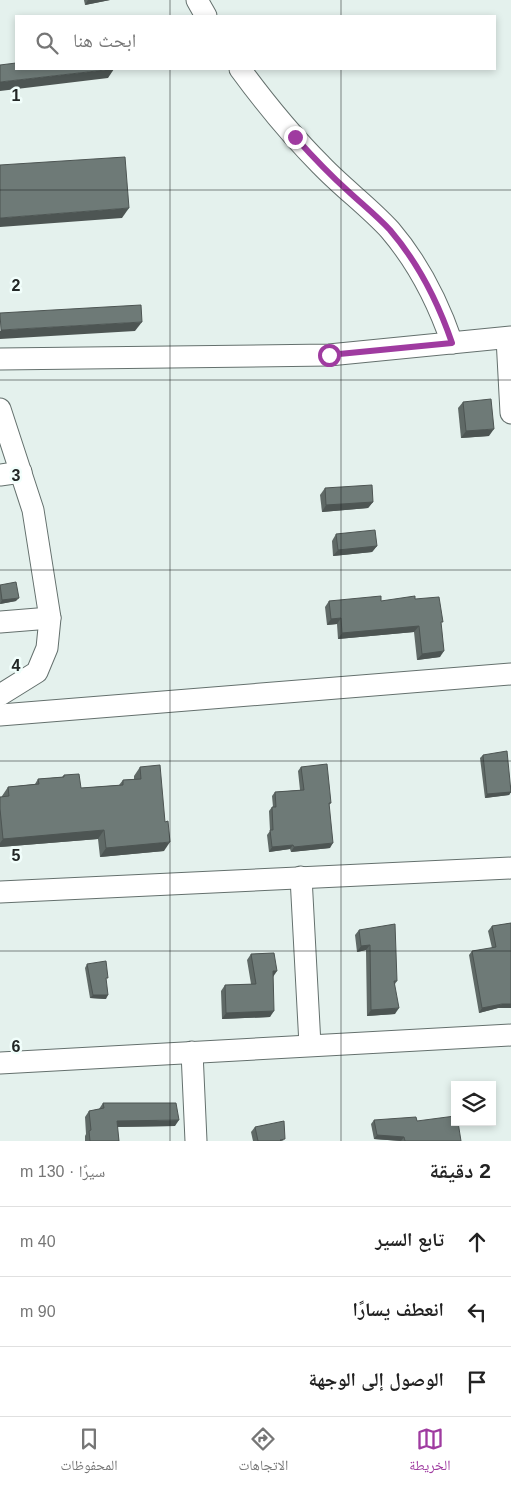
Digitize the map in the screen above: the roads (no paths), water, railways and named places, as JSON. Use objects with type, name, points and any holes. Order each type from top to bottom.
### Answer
[{"type":"street","points":[[197,0],[205,15]]},
{"type":"street","points":[[241,70],[295,137],[328,172],[390,230],[407,252],[434,297],[452,343]]},
{"type":"street","points":[[0,359],[329,355],[509,338],[511,413]]},
{"type":"street","points":[[0,409],[10,474],[33,510],[50,618],[47,648],[37,672],[0,695]]},
{"type":"street","points":[[0,622],[50,618]]},
{"type":"street","points":[[0,715],[511,674]]},
{"type":"street","points":[[0,892],[511,868]]},
{"type":"street","points":[[301,878],[310,1045]]},
{"type":"street","points":[[0,1063],[511,1035]]},
{"type":"street","points":[[192,1052],[196,1141]]}]
